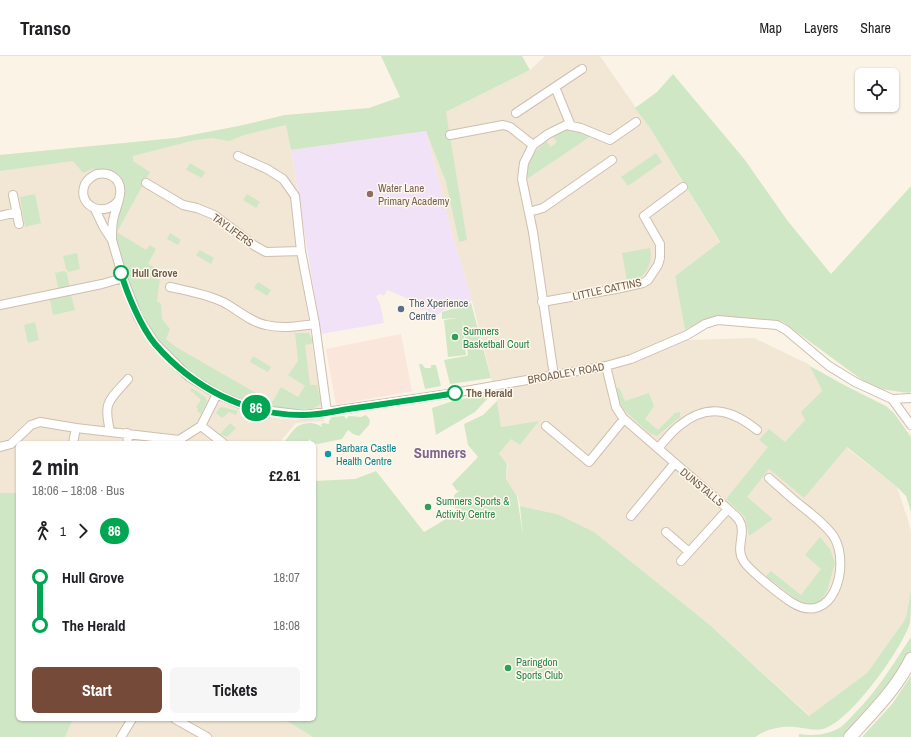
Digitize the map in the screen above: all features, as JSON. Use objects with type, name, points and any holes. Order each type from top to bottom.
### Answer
[{"type":"main road","points":[[850,737],[877,708],[906,669],[911,659]]},
{"type":"street","points":[[516,113],[582,69]]},
{"type":"street","points":[[555,87],[571,126]]},
{"type":"street","points":[[554,376],[522,179],[524,163],[533,146],[548,134],[566,125],[581,128],[610,140],[636,122]]},
{"type":"street","points":[[450,135],[503,125],[510,127],[533,146]]},
{"type":"street","points":[[238,156],[267,169],[283,179],[295,196],[301,251],[315,324],[327,412]]},
{"type":"street","points":[[528,212],[543,208],[612,160]]},
{"type":"street","name":"BROADLEY ROAD","points":[[112,240],[113,221],[120,190],[116,179],[105,174],[94,175],[86,184],[84,195],[90,206],[95,209],[112,240],[123,278],[138,317],[155,343],[189,377],[217,394],[240,404],[263,410],[305,415],[448,394],[606,366],[631,359],[687,335],[705,324],[718,320],[777,325],[786,330],[840,374],[892,398],[911,398]]},
{"type":"street","name":"TAYLIFERS","points":[[146,183],[183,205],[198,208],[214,215],[255,246],[266,252],[301,251]]},
{"type":"street","name":"LITTLE CATTINS","points":[[542,302],[616,289],[643,283],[648,280],[658,265],[660,258],[660,244],[644,216],[683,187]]},
{"type":"street","points":[[13,195],[19,224]]},
{"type":"street","points":[[95,209],[100,210],[110,208],[118,201]]},
{"type":"street","points":[[0,216],[17,212]]},
{"type":"street","points":[[0,305],[97,285],[123,278]]},
{"type":"street","points":[[170,287],[196,293],[223,302],[245,316],[265,325],[285,327],[315,324]]},
{"type":"street","name":"DUNSTALLS","points":[[606,366],[616,407],[624,419],[674,464],[728,509],[681,561]]},
{"type":"street","points":[[110,431],[106,415],[108,402],[128,379]]},
{"type":"street","points":[[0,447],[11,443],[32,425],[40,422],[179,441],[201,426],[217,394]]},
{"type":"street","points":[[892,398],[901,413],[911,425]]},
{"type":"street","points":[[658,448],[679,426],[698,414],[721,411],[734,414],[757,430]]},
{"type":"street","points":[[546,426],[589,462],[624,419]]},
{"type":"street","points":[[201,426],[220,441]]},
{"type":"street","points":[[73,441],[76,428]]},
{"type":"street","points":[[127,433],[128,441]]},
{"type":"street","points":[[11,443],[16,447]]},
{"type":"street","points":[[631,516],[674,464]]},
{"type":"street","points":[[728,509],[738,519],[743,530],[740,547],[742,560],[756,574],[792,602],[808,609],[821,607],[837,587],[840,568],[840,552],[834,536],[819,521],[769,478]]},
{"type":"street","points":[[666,532],[689,552]]},
{"type":"street","points":[[121,737],[131,721]]},
{"type":"street","points":[[178,721],[207,737]]},
{"type":"shaded area","points":[[545,56],[600,56],[650,128],[720,243],[675,276],[687,340],[754,338],[810,365],[848,449],[897,487],[911,532],[911,589],[906,618],[867,673],[810,716],[711,626],[557,514],[520,506],[518,497],[506,479],[508,465],[499,455],[511,438],[520,445],[538,422],[501,427],[497,401],[472,301],[453,237],[426,131],[446,112],[530,70]]},
{"type":"shaded area","points":[[285,115],[300,208],[300,266],[324,421],[296,423],[281,441],[16,441],[16,493],[0,493],[0,155],[176,138],[239,126]]},
{"type":"shaded area","name":"Water Lane Primary Academy","points":[[426,131],[453,237],[472,301],[444,310],[435,317],[424,309],[422,311],[420,307],[404,297],[387,290],[384,296],[381,294],[376,296],[380,304],[384,323],[321,334],[291,150]]},
{"type":"shaded area","points":[[401,334],[412,391],[336,405],[326,349]]},
{"type":"shaded area","points":[[71,721],[286,721],[313,737],[65,737]]},
{"type":"green space","points":[[381,56],[522,56],[530,70],[446,112],[467,240],[459,242],[446,182],[426,131],[291,150],[286,125],[244,135],[229,141],[212,138],[195,140],[133,156],[133,161],[150,172],[117,232],[146,250],[150,245],[156,249],[148,264],[161,271],[157,301],[161,304],[162,319],[170,329],[166,339],[176,347],[268,400],[273,401],[281,387],[298,397],[305,386],[288,375],[298,361],[295,333],[309,333],[314,343],[305,345],[310,385],[317,385],[321,404],[311,409],[295,410],[258,405],[236,399],[216,390],[197,377],[179,363],[163,347],[136,306],[126,275],[129,274],[126,266],[123,266],[114,236],[117,204],[124,193],[107,170],[93,169],[83,173],[73,161],[0,171],[0,155],[176,138],[239,126],[285,115],[369,108],[400,97]]},
{"type":"green space","points":[[673,74],[745,160],[787,220],[831,274],[911,186],[911,392],[908,393],[873,388],[783,322],[718,318],[702,321],[685,330],[675,276],[720,242],[650,128],[635,108],[657,92]]},
{"type":"green space","points":[[573,128],[591,136],[527,179],[529,162],[537,150],[546,141],[551,147],[557,142],[553,137],[567,129]]},
{"type":"green space","points":[[656,153],[662,162],[628,186],[621,177]]},
{"type":"green space","points":[[190,163],[205,172],[202,178],[186,170]]},
{"type":"green space","points":[[35,194],[41,223],[25,227],[20,197]]},
{"type":"green space","points":[[247,194],[260,202],[256,208],[243,200]]},
{"type":"green space","points":[[170,233],[181,240],[178,245],[167,239]]},
{"type":"green space","points":[[650,248],[651,257],[645,274],[638,279],[625,284],[627,281],[622,253]]},
{"type":"green space","points":[[200,250],[214,258],[211,264],[196,255]]},
{"type":"green space","points":[[77,253],[80,269],[69,272],[66,269],[63,256]]},
{"type":"green space","points":[[64,271],[67,273],[70,289],[59,292],[55,273]]},
{"type":"green space","points":[[258,282],[271,290],[267,296],[254,288]]},
{"type":"green space","points":[[71,295],[75,310],[53,315],[50,300]]},
{"type":"green space","points":[[471,303],[491,378],[450,384],[444,360],[468,355],[462,317],[466,355],[448,357],[444,320],[457,318],[442,319],[442,312]]},
{"type":"green space","points":[[35,322],[39,340],[28,343],[24,325]]},
{"type":"green space","points":[[253,356],[271,367],[268,372],[250,362]]},
{"type":"green space","points":[[419,364],[422,364],[425,368],[431,368],[431,365],[436,365],[441,386],[425,389]]},
{"type":"green space","points":[[810,366],[886,406],[894,413],[911,437],[911,512],[906,496],[847,447],[804,498],[769,469],[747,497],[773,519],[749,536],[745,517],[726,499],[768,447],[759,440],[769,429],[785,442],[805,420],[801,412],[822,391]]},
{"type":"green space","points":[[619,387],[625,401],[649,393],[654,406],[645,419],[658,430],[675,413],[680,412],[680,417],[657,436],[649,433],[624,410],[614,390]]},
{"type":"green space","points":[[192,388],[205,397],[207,401],[201,414],[197,411],[198,409],[196,407],[201,400],[190,390]]},
{"type":"green space","points":[[493,393],[475,412],[436,435],[432,408],[453,401]]},
{"type":"green space","points":[[497,401],[501,427],[539,421],[520,445],[511,439],[499,454],[507,464],[506,479],[517,496],[523,536],[520,506],[557,514],[594,532],[711,626],[809,716],[867,673],[906,618],[911,589],[910,623],[897,650],[860,700],[834,724],[819,730],[784,727],[769,730],[755,737],[313,737],[286,721],[316,721],[316,481],[355,479],[376,471],[424,532],[456,513],[454,495],[460,490],[457,491],[452,484],[478,457],[468,445],[464,424],[483,415]]},
{"type":"green space","points":[[222,407],[238,411],[236,415],[229,412],[222,418],[216,413],[219,408]]},
{"type":"green space","points":[[366,415],[370,420],[369,425],[359,436],[348,430],[342,439],[318,444],[316,444],[316,441],[311,441],[310,439],[308,441],[285,441],[298,426],[307,423],[313,423],[322,427],[321,424],[329,424],[332,417],[344,416],[346,419],[349,416],[361,417]]},
{"type":"green space","points":[[230,423],[236,428],[227,437],[220,434]]},
{"type":"green space","points":[[0,493],[16,493],[16,721],[72,721],[65,737],[0,737]]},
{"type":"green space","points":[[820,537],[830,549],[835,563],[827,591],[820,602],[811,605],[796,599],[766,576],[771,571],[801,595],[821,569],[805,555]]},
{"type":"green space","points":[[911,637],[911,653],[898,675],[847,734],[842,737],[799,737],[799,734],[815,735],[836,730],[841,727],[878,686]]},
{"type":"green space","points":[[911,676],[911,737],[862,737],[892,704]]},
{"type":"bus line","name":"86","points":[[121,273],[138,317],[155,343],[189,377],[217,394],[240,404],[263,410],[305,415],[455,393]]},
{"type":"place","name":"Water Lane Primary Academy","points":[[370,194]]},
{"type":"place","name":"Hull Grove","points":[[121,273]]},
{"type":"place","name":"The Xperience Centre","points":[[401,309]]},
{"type":"place","name":"Sumners Basketball Court","points":[[455,337]]},
{"type":"place","name":"The Herald","points":[[455,393]]},
{"type":"place","name":"Barbara Castle Health Centre","points":[[328,454]]},
{"type":"place","name":"Sumners Sports & Activity Centre","points":[[428,507]]},
{"type":"place","name":"Paringdon Sports Club","points":[[508,668]]},
{"type":"district","name":"Sumners","points":[[440,452]]}]
